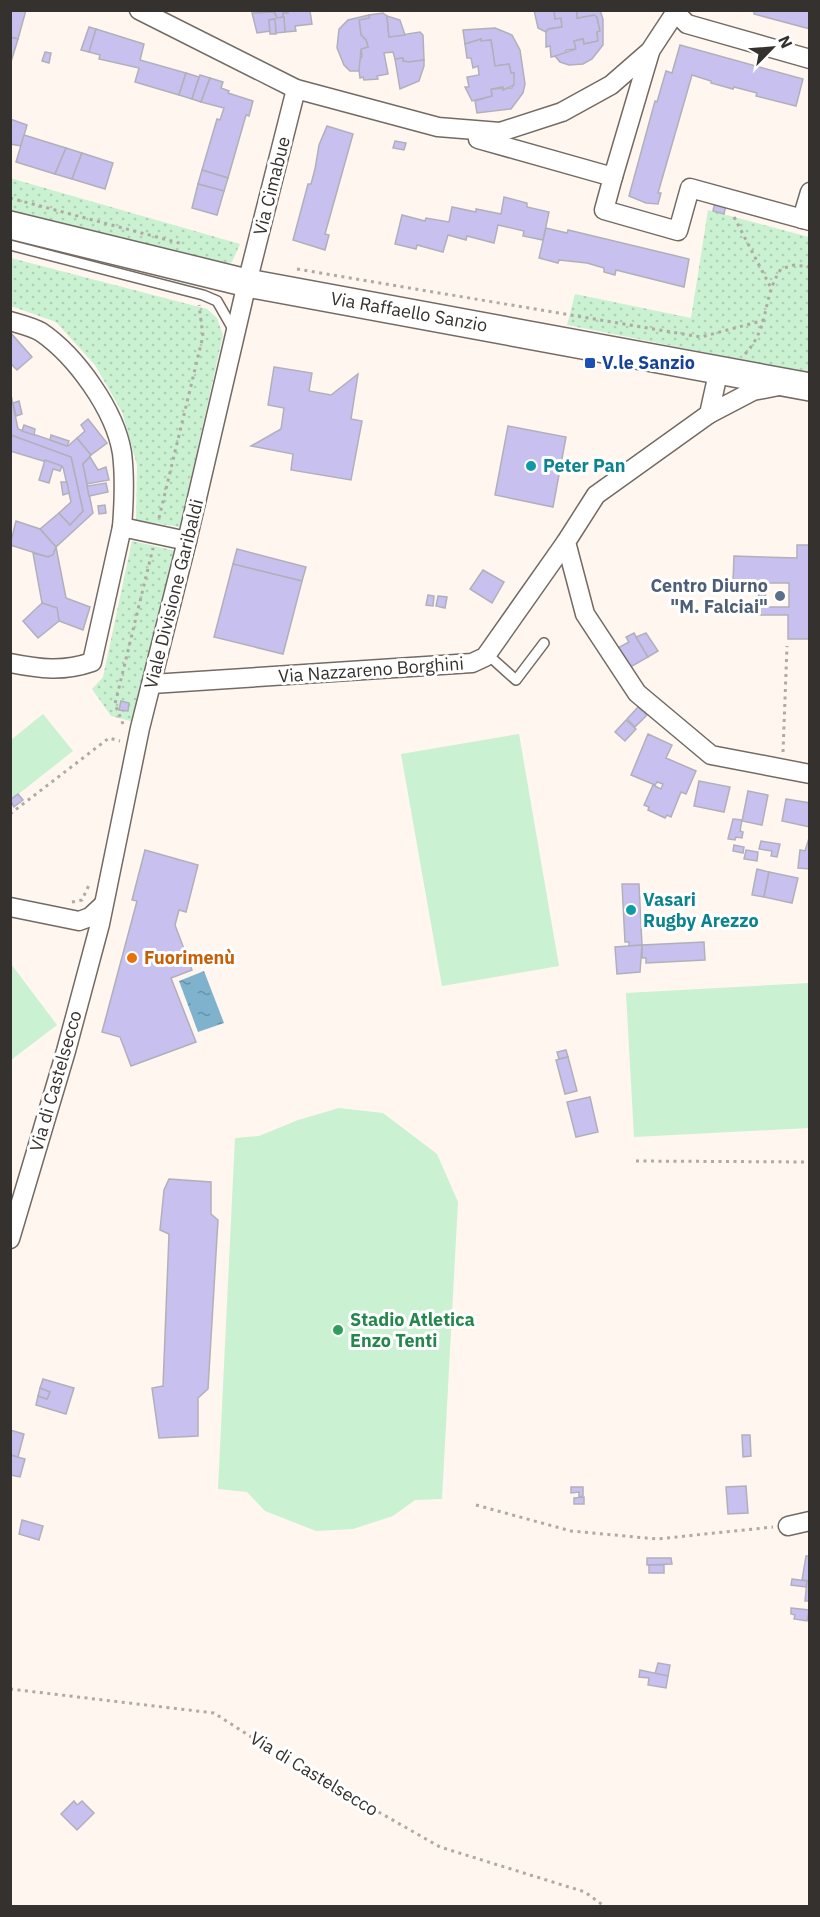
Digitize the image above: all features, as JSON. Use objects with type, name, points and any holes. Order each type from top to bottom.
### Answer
[{"type":"main road","name":"Via Raffaello Sanzio","points":[[10,225],[247,283],[731,363],[803,385]]},
{"type":"street","points":[[139,10],[296,89],[613,177]]},
{"type":"street","points":[[438,128],[500,132],[562,112],[611,85],[650,51],[677,12],[687,24],[810,59]]},
{"type":"street","points":[[650,51],[604,210],[678,231],[690,188],[806,220],[810,192]]},
{"type":"street","name":"Via Cimabue","points":[[247,283],[296,89]]},
{"type":"street","name":"Viale Divisione Garibaldi","points":[[100,924],[140,728],[187,541],[247,283]]},
{"type":"street","points":[[10,321],[40,332],[83,372],[107,411],[122,451],[125,493],[122,526],[92,662],[73,669],[46,670],[10,663]]},
{"type":"street","points":[[709,414],[731,363]]},
{"type":"street","name":"Via Nazzareno Borghini","points":[[152,684],[458,666],[486,656],[596,495],[709,414],[753,391],[803,385]]},
{"type":"street","points":[[122,526],[187,541]]},
{"type":"street","points":[[566,542],[585,614],[637,693],[711,755],[810,774]]},
{"type":"street","points":[[10,907],[79,921],[90,917],[103,905]]},
{"type":"street","points":[[79,921],[89,934],[92,952]]},
{"type":"street","name":"Via di Castelsecco","points":[[10,1239],[100,924]]},
{"type":"street","points":[[788,1526],[810,1521]]},
{"type":"lane","points":[[10,245],[200,294],[217,301],[235,333]]},
{"type":"lane","points":[[486,656],[516,680],[544,643]]},
{"type":"path","points":[[724,197],[770,286]]},
{"type":"path","points":[[10,198],[188,245]]},
{"type":"path","points":[[731,363],[755,344],[765,320],[770,286],[781,269],[794,265],[810,267]]},
{"type":"path","points":[[294,268],[701,336],[765,320]]},
{"type":"path","points":[[158,524],[202,336],[200,294]]},
{"type":"path","points":[[123,724],[115,705],[154,544]]},
{"type":"path","points":[[783,769],[787,646]]},
{"type":"path","points":[[10,814],[109,738],[120,741],[118,750]]},
{"type":"path","points":[[70,902],[82,900],[92,875]]},
{"type":"path","points":[[636,1161],[810,1162]]},
{"type":"path","points":[[476,1505],[571,1532],[657,1539],[788,1526]]},
{"type":"path","name":"Via di Castelsecco","points":[[10,1689],[214,1713],[284,1758],[440,1846],[585,1892],[604,1906]]},
{"type":"green space","points":[[10,178],[240,244],[232,262],[221,265],[11,210]]},
{"type":"green space","points":[[708,210],[809,237],[809,373],[567,325],[575,294],[691,318]]},
{"type":"green space","points":[[11,258],[207,309],[217,318],[223,335],[180,527],[136,520],[137,465],[122,412],[95,365],[56,322],[11,306]]},
{"type":"green space","points":[[132,541],[176,551],[134,722],[111,716],[92,689],[103,677]]},
{"type":"green space","points":[[43,714],[73,751],[11,800],[11,740]]},
{"type":"green space","points":[[519,734],[559,966],[442,986],[401,754]]},
{"type":"green space","points":[[11,964],[57,1025],[11,1060]]},
{"type":"green space","points":[[809,983],[809,1128],[634,1137],[626,993]]},
{"type":"green space","name":"Stadio Atletica Enzo Tenti","points":[[339,1108],[383,1113],[437,1154],[458,1202],[442,1499],[415,1500],[393,1516],[353,1529],[316,1531],[265,1511],[247,1492],[218,1489],[235,1138],[259,1136],[298,1120]]},
{"type":"water","points":[[204,971],[224,1023],[198,1032],[179,981]]},
{"type":"building","points":[[10,10],[26,10],[18,39],[10,37]]},
{"type":"building","points":[[274,10],[287,10],[288,13],[283,13],[284,17],[277,18]]},
{"type":"building","points":[[287,10],[310,11],[312,24],[295,26],[296,31],[285,32],[283,13],[288,13]]},
{"type":"building","points":[[534,10],[554,10],[555,19],[561,18],[562,27],[548,29],[546,32],[538,28]]},
{"type":"building","points":[[554,10],[577,10],[577,18],[594,15],[597,17],[600,31],[597,32],[598,41],[584,44],[583,39],[574,41],[576,49],[566,50],[566,54],[551,57],[550,46],[546,47],[546,32],[548,29],[562,27],[561,18],[555,19]]},
{"type":"building","points":[[577,10],[600,10],[603,19],[603,45],[592,59],[583,64],[569,65],[560,62],[555,56],[576,49],[574,41],[583,39],[584,44],[598,41],[597,32],[600,31],[597,17],[594,15],[577,18]]},
{"type":"building","points":[[754,10],[810,10],[810,29],[754,14]]},
{"type":"building","points":[[274,12],[277,18],[284,17],[285,32],[276,33],[275,19],[269,20],[270,31],[257,33],[252,13]]},
{"type":"building","points":[[383,13],[387,16],[389,37],[420,32],[423,35],[424,60],[403,61],[403,58],[395,59],[393,52],[384,53],[388,74],[377,76],[378,79],[364,80],[363,77],[360,78],[358,63],[362,56],[361,49],[368,47],[361,35],[359,20],[369,18],[369,15]]},
{"type":"building","points":[[369,15],[369,18],[359,20],[361,35],[368,47],[361,49],[359,71],[350,71],[344,65],[337,48],[339,29],[348,20]]},
{"type":"building","points":[[387,16],[400,20],[405,35],[389,37]]},
{"type":"building","points":[[275,19],[276,34],[270,34],[269,20]]},
{"type":"building","points":[[89,27],[96,29],[89,52],[81,50]]},
{"type":"building","points":[[495,28],[512,35],[520,50],[525,84],[523,93],[511,109],[477,113],[475,101],[492,96],[491,89],[512,88],[514,73],[511,73],[509,64],[495,66],[491,40],[481,41],[481,39],[465,44],[463,30]]},
{"type":"building","points":[[96,29],[144,44],[140,60],[186,73],[179,95],[135,82],[139,68],[99,59],[100,55],[89,52]]},
{"type":"building","points":[[10,37],[18,39],[10,65]]},
{"type":"building","points":[[481,39],[481,41],[491,40],[495,66],[509,64],[511,73],[514,73],[514,85],[503,90],[503,87],[491,89],[492,96],[472,101],[465,87],[469,87],[467,77],[479,75],[478,66],[473,68],[471,58],[467,58],[465,44]]},
{"type":"building","points":[[680,45],[803,79],[796,106],[756,96],[757,93],[711,83],[711,81],[692,75],[658,193],[661,193],[658,204],[646,203],[629,196],[655,101],[657,102],[666,71],[672,73]]},
{"type":"building","points":[[45,52],[51,53],[49,63],[42,61]]},
{"type":"building","points":[[403,58],[403,61],[409,62],[424,60],[424,66],[419,81],[400,89],[395,59]]},
{"type":"building","points":[[186,73],[199,77],[192,99],[179,95]]},
{"type":"building","points":[[200,75],[210,78],[201,102],[192,99]]},
{"type":"building","points":[[210,78],[223,82],[221,88],[229,91],[228,93],[253,101],[249,116],[246,115],[228,178],[202,170],[217,119],[220,120],[224,108],[201,102]]},
{"type":"building","points":[[10,119],[27,125],[21,146],[10,144]]},
{"type":"building","points":[[327,126],[353,134],[325,234],[329,235],[325,250],[293,240],[308,184],[311,184],[319,145]]},
{"type":"building","points":[[24,135],[66,148],[55,174],[16,162]]},
{"type":"building","points":[[395,141],[406,143],[404,150],[393,148]]},
{"type":"building","points":[[66,148],[82,153],[72,179],[55,174]]},
{"type":"building","points":[[82,153],[113,163],[105,189],[72,179]]},
{"type":"building","points":[[202,170],[228,178],[224,191],[198,184]]},
{"type":"building","points":[[198,184],[224,191],[217,215],[192,208]]},
{"type":"building","points":[[504,197],[527,203],[527,207],[549,212],[543,240],[523,236],[524,231],[498,225],[494,243],[467,236],[466,240],[448,235],[443,252],[417,245],[416,249],[395,244],[402,215],[425,221],[426,218],[449,222],[452,207],[501,214]]},
{"type":"building","points":[[715,202],[726,205],[724,214],[713,211]]},
{"type":"building","points":[[546,228],[567,233],[568,230],[689,259],[684,287],[616,270],[615,275],[604,272],[604,268],[587,263],[559,260],[558,263],[539,258]]},
{"type":"building","points":[[10,332],[32,357],[17,370],[10,363]]},
{"type":"building","points":[[274,367],[312,373],[309,391],[331,395],[358,374],[351,419],[362,421],[351,480],[291,470],[293,454],[251,446],[281,429],[284,408],[268,405]]},
{"type":"building","points":[[10,390],[18,429],[68,446],[77,438],[91,455],[83,464],[93,513],[56,547],[40,529],[59,513],[70,525],[83,511],[71,457],[10,436]]},
{"type":"building","points":[[19,401],[22,414],[16,416],[13,403]]},
{"type":"building","points":[[88,419],[107,443],[91,455],[77,438],[85,431],[81,425]]},
{"type":"building","points":[[24,425],[35,429],[34,435],[22,431]]},
{"type":"building","name":"Peter Pan","points":[[508,426],[566,437],[553,507],[495,495]]},
{"type":"building","points":[[11,435],[71,457],[83,511],[70,525],[59,513],[71,502],[63,467],[10,451]]},
{"type":"building","points":[[51,435],[69,441],[67,446],[50,440]]},
{"type":"building","points":[[90,457],[98,470],[106,467],[109,480],[87,484],[83,464]]},
{"type":"building","points":[[45,460],[62,466],[60,471],[53,469],[49,483],[39,480]]},
{"type":"building","points":[[61,482],[67,482],[69,493],[63,495]]},
{"type":"building","points":[[106,483],[108,492],[89,496],[87,486]]},
{"type":"building","points":[[105,505],[106,513],[99,514],[98,506]]},
{"type":"building","points":[[16,521],[40,529],[56,547],[53,555],[48,557],[10,545]]},
{"type":"building","points":[[797,545],[809,545],[810,639],[788,639],[788,615],[758,615],[759,583],[733,582],[734,556],[797,558]],"holes":[[[766,583],[789,583],[789,607],[765,607]]]},
{"type":"building","points":[[56,547],[66,598],[90,607],[83,630],[59,621],[57,608],[42,603],[33,553],[48,557],[53,555]]},
{"type":"building","points":[[237,549],[306,567],[302,581],[233,564]]},
{"type":"building","points":[[233,564],[302,581],[283,654],[214,637]]},
{"type":"building","points":[[483,570],[504,582],[492,603],[470,589]]},
{"type":"building","points":[[428,595],[434,596],[433,606],[426,605]]},
{"type":"building","points":[[438,596],[447,597],[445,608],[436,606]]},
{"type":"building","points":[[42,603],[57,608],[59,621],[38,638],[23,621]]},
{"type":"building","points":[[634,633],[648,657],[627,669],[616,649],[629,642],[626,637]]},
{"type":"building","points":[[646,633],[658,651],[648,657],[636,637]]},
{"type":"building","points":[[121,701],[129,703],[128,711],[119,710]]},
{"type":"building","points":[[638,707],[647,715],[635,727],[627,719]]},
{"type":"building","points":[[626,720],[636,729],[625,741],[615,732]]},
{"type":"building","points":[[648,734],[672,745],[666,758],[696,771],[686,794],[681,792],[671,817],[667,815],[665,818],[648,810],[649,807],[644,805],[653,785],[661,789],[663,784],[657,782],[655,785],[631,775]]},
{"type":"building","points":[[699,781],[730,787],[724,812],[694,806]]},
{"type":"building","points":[[748,791],[768,795],[762,825],[742,821]]},
{"type":"building","points":[[18,794],[23,800],[14,807],[10,800]]},
{"type":"building","points":[[786,799],[810,803],[810,827],[782,821]]},
{"type":"building","points":[[733,819],[742,820],[740,831],[743,832],[742,838],[736,837],[735,840],[728,839]]},
{"type":"building","points":[[810,835],[810,869],[798,868],[800,850],[805,851]]},
{"type":"building","points":[[761,841],[780,844],[777,857],[771,856],[772,851],[759,849]]},
{"type":"building","points":[[734,845],[744,847],[743,853],[733,851]]},
{"type":"building","points":[[145,850],[198,865],[186,912],[179,910],[175,925],[192,970],[171,978],[196,1042],[131,1066],[120,1037],[102,1032],[137,901],[132,900]]},
{"type":"building","points":[[746,850],[758,852],[757,861],[744,859]]},
{"type":"building","points":[[757,869],[769,872],[764,897],[752,895]]},
{"type":"building","points":[[769,872],[798,878],[792,903],[764,897]]},
{"type":"building","name":"Vasari Rugby Arezzo","points":[[622,884],[639,884],[642,945],[629,946],[629,942],[625,942]]},
{"type":"building","points":[[704,942],[705,960],[646,963],[646,958],[642,958],[642,945]]},
{"type":"building","points":[[642,945],[640,972],[617,974],[615,947]]},
{"type":"building","points":[[566,1050],[568,1057],[559,1059],[557,1052]]},
{"type":"building","points":[[568,1057],[577,1091],[565,1094],[556,1060]]},
{"type":"building","points":[[590,1097],[598,1132],[576,1137],[567,1102]]},
{"type":"building","points":[[169,1179],[211,1182],[211,1214],[218,1220],[208,1389],[198,1398],[198,1436],[159,1438],[152,1388],[163,1386],[169,1234],[160,1230],[164,1190]]},
{"type":"building","points":[[43,1379],[74,1388],[66,1414],[36,1405],[38,1396],[47,1399],[50,1392],[40,1388]]},
{"type":"building","points":[[40,1388],[50,1392],[47,1399],[38,1396]]},
{"type":"building","points":[[10,1430],[24,1434],[18,1457],[11,1455]]},
{"type":"building","points":[[742,1435],[750,1435],[751,1456],[743,1457]]},
{"type":"building","points":[[10,1455],[25,1459],[20,1477],[10,1475]]},
{"type":"building","points":[[746,1486],[748,1513],[728,1514],[726,1487]]},
{"type":"building","points":[[571,1487],[583,1487],[583,1496],[579,1497],[579,1492],[571,1493]]},
{"type":"building","points":[[584,1497],[584,1504],[574,1504],[574,1498]]},
{"type":"building","points":[[22,1520],[43,1526],[39,1540],[19,1534]]},
{"type":"building","points":[[806,1556],[810,1556],[810,1581],[802,1580]]},
{"type":"building","points":[[647,1558],[671,1558],[672,1564],[647,1565]]},
{"type":"building","points":[[649,1565],[664,1565],[664,1573],[649,1573]]},
{"type":"building","points":[[792,1579],[807,1581],[806,1587],[791,1585]]},
{"type":"building","points":[[807,1581],[810,1581],[810,1601],[805,1601]]},
{"type":"building","points":[[791,1608],[809,1610],[807,1621],[794,1619],[795,1615],[791,1614]]},
{"type":"building","points":[[658,1663],[670,1665],[668,1676],[655,1674]]},
{"type":"building","points":[[640,1670],[668,1676],[666,1688],[648,1685],[649,1678],[639,1677]]},
{"type":"building","points":[[74,1801],[77,1805],[82,1801],[94,1813],[77,1830],[61,1814]]},
{"type":"place","name":"V.le Sanzio","points":[[590,363]]},
{"type":"place","name":"Peter Pan","points":[[531,466]]},
{"type":"place","name":"Centro Diurno \"M. Falciai\"","points":[[780,596]]},
{"type":"place","name":"Vasari Rugby Arezzo","points":[[631,910]]},
{"type":"place","name":"Fuorimenù","points":[[132,958]]},
{"type":"place","name":"Stadio Atletica Enzo Tenti","points":[[338,1330]]}]
